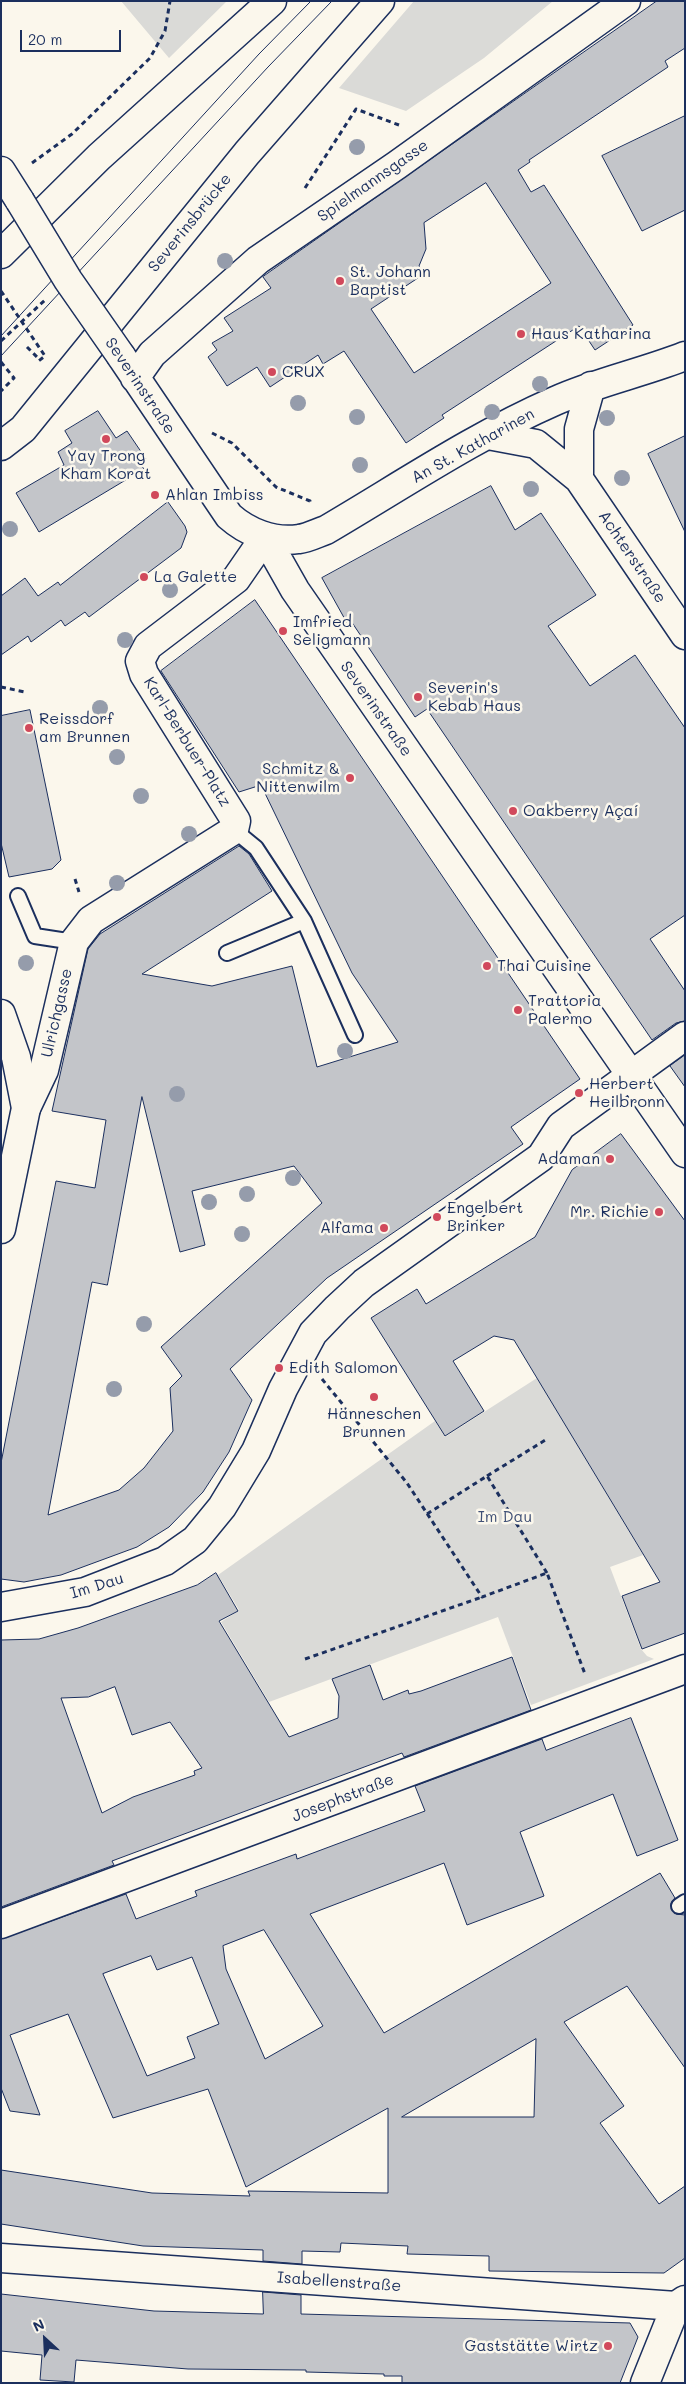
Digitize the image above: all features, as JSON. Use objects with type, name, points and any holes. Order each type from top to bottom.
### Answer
[{"type":"street","points":[[1,254],[99,157],[272,1]]},
{"type":"street","name":"Severinsbrücke","points":[[1,446],[23,429],[247,153],[380,1]]},
{"type":"street","name":"Spielmannsgasse","points":[[128,367],[152,354],[258,260],[397,165],[626,1]]},
{"type":"street","name":"Severinstraße","points":[[1,171],[68,280],[228,516],[242,527],[265,537],[295,590],[685,1153]]},
{"type":"street","name":"An St. Katharinen","points":[[265,537],[299,539],[326,530],[488,435],[554,402],[591,386],[685,356]]},
{"type":"street","points":[[579,479],[579,429],[591,386]]},
{"type":"street","points":[[1,460],[23,429]]},
{"type":"street","name":"Achterstraße","points":[[488,435],[536,444],[579,479],[685,635]]},
{"type":"street","name":"Karl-Berbuer-Platz","points":[[234,830],[236,821],[144,674],[140,661],[148,646],[236,578],[265,537]]},
{"type":"street","name":"Ulrichgasse","points":[[26,1108],[44,1070],[74,942],[91,920],[234,830]]},
{"type":"street","points":[[1,1014],[16,1057],[26,1108],[1,1230]]},
{"type":"street","name":"Im Dau","points":[[1,1607],[85,1592],[166,1562],[195,1540],[222,1507],[256,1451],[313,1333],[364,1283],[541,1157],[562,1126],[685,1036]]},
{"type":"street","name":"Josephstraße","points":[[1,1924],[361,1791],[595,1701],[684,1670]]},
{"type":"street","name":"Isabellenstraße","points":[[1,2258],[680,2303]]},
{"type":"street","points":[[645,2383],[680,2303]]},
{"type":"lane","points":[[234,830],[256,848],[304,921],[355,1035]]},
{"type":"lane","points":[[18,896],[35,936],[74,942]]},
{"type":"lane","points":[[227,953],[304,921]]},
{"type":"path","points":[[28,166],[72,134],[150,58],[165,31],[170,1]]},
{"type":"path","points":[[299,196],[356,109],[395,124]]},
{"type":"path","points":[[1,341],[68,280]]},
{"type":"path","points":[[1,291],[45,356],[36,363],[39,360],[27,347]]},
{"type":"path","points":[[1,362],[14,378],[1,391]]},
{"type":"path","points":[[232,443],[276,487],[310,500]]},
{"type":"path","points":[[1,687],[25,692]]},
{"type":"path","points":[[299,1360],[328,1384],[388,1457],[482,1597]]},
{"type":"path","points":[[428,1514],[547,1439]]},
{"type":"path","points":[[487,1476],[547,1572],[595,1701]]},
{"type":"path","points":[[305,1659],[482,1597],[547,1572]]},
{"type":"green space","points":[[121,1],[227,1],[169,58]]},
{"type":"green space","points":[[414,1],[553,1],[484,58],[406,111],[339,88]]},
{"type":"green space","name":"Im Dau","points":[[537,1378],[643,1555],[610,1567],[641,1649],[647,1656],[654,1659],[531,1705],[498,1617],[269,1702],[221,1622],[239,1610],[218,1575],[435,1421],[445,1437]]},
{"type":"building","points":[[657,1],[685,1],[685,48],[665,61],[668,67],[529,160],[530,162],[518,170],[531,192],[544,185],[633,325],[595,350],[579,326],[442,415],[444,418],[406,443],[344,351],[323,364],[318,355],[270,387],[257,367],[227,386],[208,357],[217,350],[212,343],[233,331],[224,318],[271,288],[263,277]],"holes":[[[486,183],[551,283],[414,373],[371,309],[424,274],[419,266],[426,249],[424,223]]]},
{"type":"building","points":[[685,116],[685,210],[642,231],[602,156]]},
{"type":"building","points":[[98,411],[116,438],[127,431],[146,459],[140,464],[144,469],[39,532],[16,493],[64,465],[58,452],[72,443],[65,431]]},
{"type":"building","points":[[685,436],[685,532],[648,454]]},
{"type":"building","points":[[491,486],[515,530],[541,513],[596,595],[548,626],[590,686],[635,655],[685,728],[685,915],[650,939],[685,991],[685,1021],[676,1023],[652,1040],[427,709],[415,717],[351,621],[347,623],[322,578]]},
{"type":"building","points":[[168,502],[185,526],[187,532],[181,548],[89,617],[85,612],[65,626],[61,620],[31,642],[28,636],[1,655],[1,596],[25,578],[38,596],[58,582],[60,585]]},
{"type":"building","points":[[255,600],[580,1079],[511,1127],[523,1144],[327,1278],[230,1369],[252,1400],[229,1452],[203,1492],[169,1527],[137,1547],[61,1575],[24,1582],[1,1579],[1,1463],[56,1181],[95,1188],[106,1120],[52,1111],[88,949],[100,934],[239,846],[249,854],[272,891],[142,974],[212,986],[292,966],[317,1067],[398,1042],[352,973],[261,785],[239,792],[161,671]],"holes":[[[142,1097],[180,1252],[205,1245],[192,1191],[294,1166],[322,1203],[161,1347],[182,1376],[170,1388],[173,1431],[144,1468],[119,1490],[48,1515],[92,1282],[107,1285]]]},
{"type":"building","points":[[30,710],[61,860],[52,869],[9,877],[1,843],[1,716]]},
{"type":"building","points":[[685,1055],[685,1087],[670,1066]]},
{"type":"building","points":[[621,1134],[685,1221],[685,1633],[642,1649],[622,1596],[660,1582],[514,1340],[494,1336],[453,1361],[484,1411],[445,1436],[371,1318],[417,1289],[426,1304],[535,1237],[572,1170]]},
{"type":"building","points":[[216,1573],[238,1611],[219,1621],[289,1737],[338,1718],[339,1696],[332,1679],[370,1665],[383,1700],[408,1690],[409,1694],[421,1691],[512,1657],[531,1710],[404,1757],[402,1753],[243,1812],[112,1861],[114,1865],[1,1907],[1,1640],[39,1639],[78,1628],[197,1585]],"holes":[[[115,1687],[132,1735],[170,1722],[202,1768],[194,1771],[195,1775],[133,1797],[102,1813],[61,1698],[88,1697]]]},
{"type":"building","points":[[631,1718],[678,1840],[637,1856],[613,1794],[520,1832],[544,1896],[467,1925],[444,1863],[310,1914],[384,2033],[660,1873],[675,1898],[671,1903],[672,1910],[676,1914],[685,1915],[685,2068],[627,1986],[564,2022],[624,2106],[600,2123],[659,2204],[685,2186],[685,2258],[664,2273],[489,2271],[489,2256],[407,2254],[408,2246],[341,2243],[340,2252],[302,2251],[302,2264],[263,2261],[263,2250],[143,2246],[1,2224],[1,2170],[152,2193],[250,2196],[248,2191],[388,2193],[388,2108],[246,2187],[208,2089],[113,2118],[68,2014],[10,2035],[40,2115],[10,2111],[1,2088],[1,1939],[126,1894],[136,1919],[197,1896],[195,1891],[296,1854],[297,1859],[425,1811],[415,1786],[542,1739],[546,1750]],"holes":[[[264,1930],[323,2026],[265,2059],[226,1969],[223,1946]],[[151,1956],[157,1970],[192,1957],[219,2024],[187,2037],[195,2058],[147,2076],[103,1974]],[[536,2039],[534,2117],[402,2117]]]},
{"type":"building","points":[[263,2292],[301,2295],[301,2314],[630,2323],[638,2337],[620,2383],[402,2383],[402,2376],[384,2376],[384,2374],[306,2372],[306,2370],[188,2369],[76,2360],[74,2382],[40,2380],[42,2355],[1,2351],[1,2294],[154,2311],[263,2314]]},
{"type":"tram line","points":[[1,336],[259,54],[311,1]]},
{"type":"tram line","points":[[1,356],[268,67],[332,1]]},
{"type":"place","name":"St. Johann Baptist","points":[[340,281]]},
{"type":"place","name":"Haus Katharina","points":[[521,334]]},
{"type":"place","name":"CRUX","points":[[272,372]]},
{"type":"place","name":"Yay Trong Kham Korat","points":[[106,439]]},
{"type":"place","name":"Ahlan Imbiss","points":[[155,495]]},
{"type":"place","name":"La Galette","points":[[144,577]]},
{"type":"place","name":"Imfried Seligmann","points":[[283,631]]},
{"type":"place","name":"Severin's Kebab Haus","points":[[418,697]]},
{"type":"place","name":"Reissdorf am Brunnen","points":[[29,728]]},
{"type":"place","name":"Schmitz & Nittenwilm","points":[[350,778]]},
{"type":"place","name":"Oakberry Açaí","points":[[513,811]]},
{"type":"place","name":"Thai Cuisine","points":[[487,966]]},
{"type":"place","name":"Trattoria Palermo","points":[[518,1010]]},
{"type":"place","name":"Herbert Heilbronn","points":[[579,1093]]},
{"type":"place","name":"Adaman","points":[[610,1159]]},
{"type":"place","name":"Mr. Richie","points":[[659,1212]]},
{"type":"place","name":"Engelbert Brinker","points":[[437,1217]]},
{"type":"place","name":"Alfama","points":[[384,1228]]},
{"type":"place","name":"Edith Salomon","points":[[279,1368]]},
{"type":"place","name":"Hänneschen Brunnen","points":[[374,1397]]},
{"type":"place","name":"Gaststätte Wirtz","points":[[608,2346]]}]
